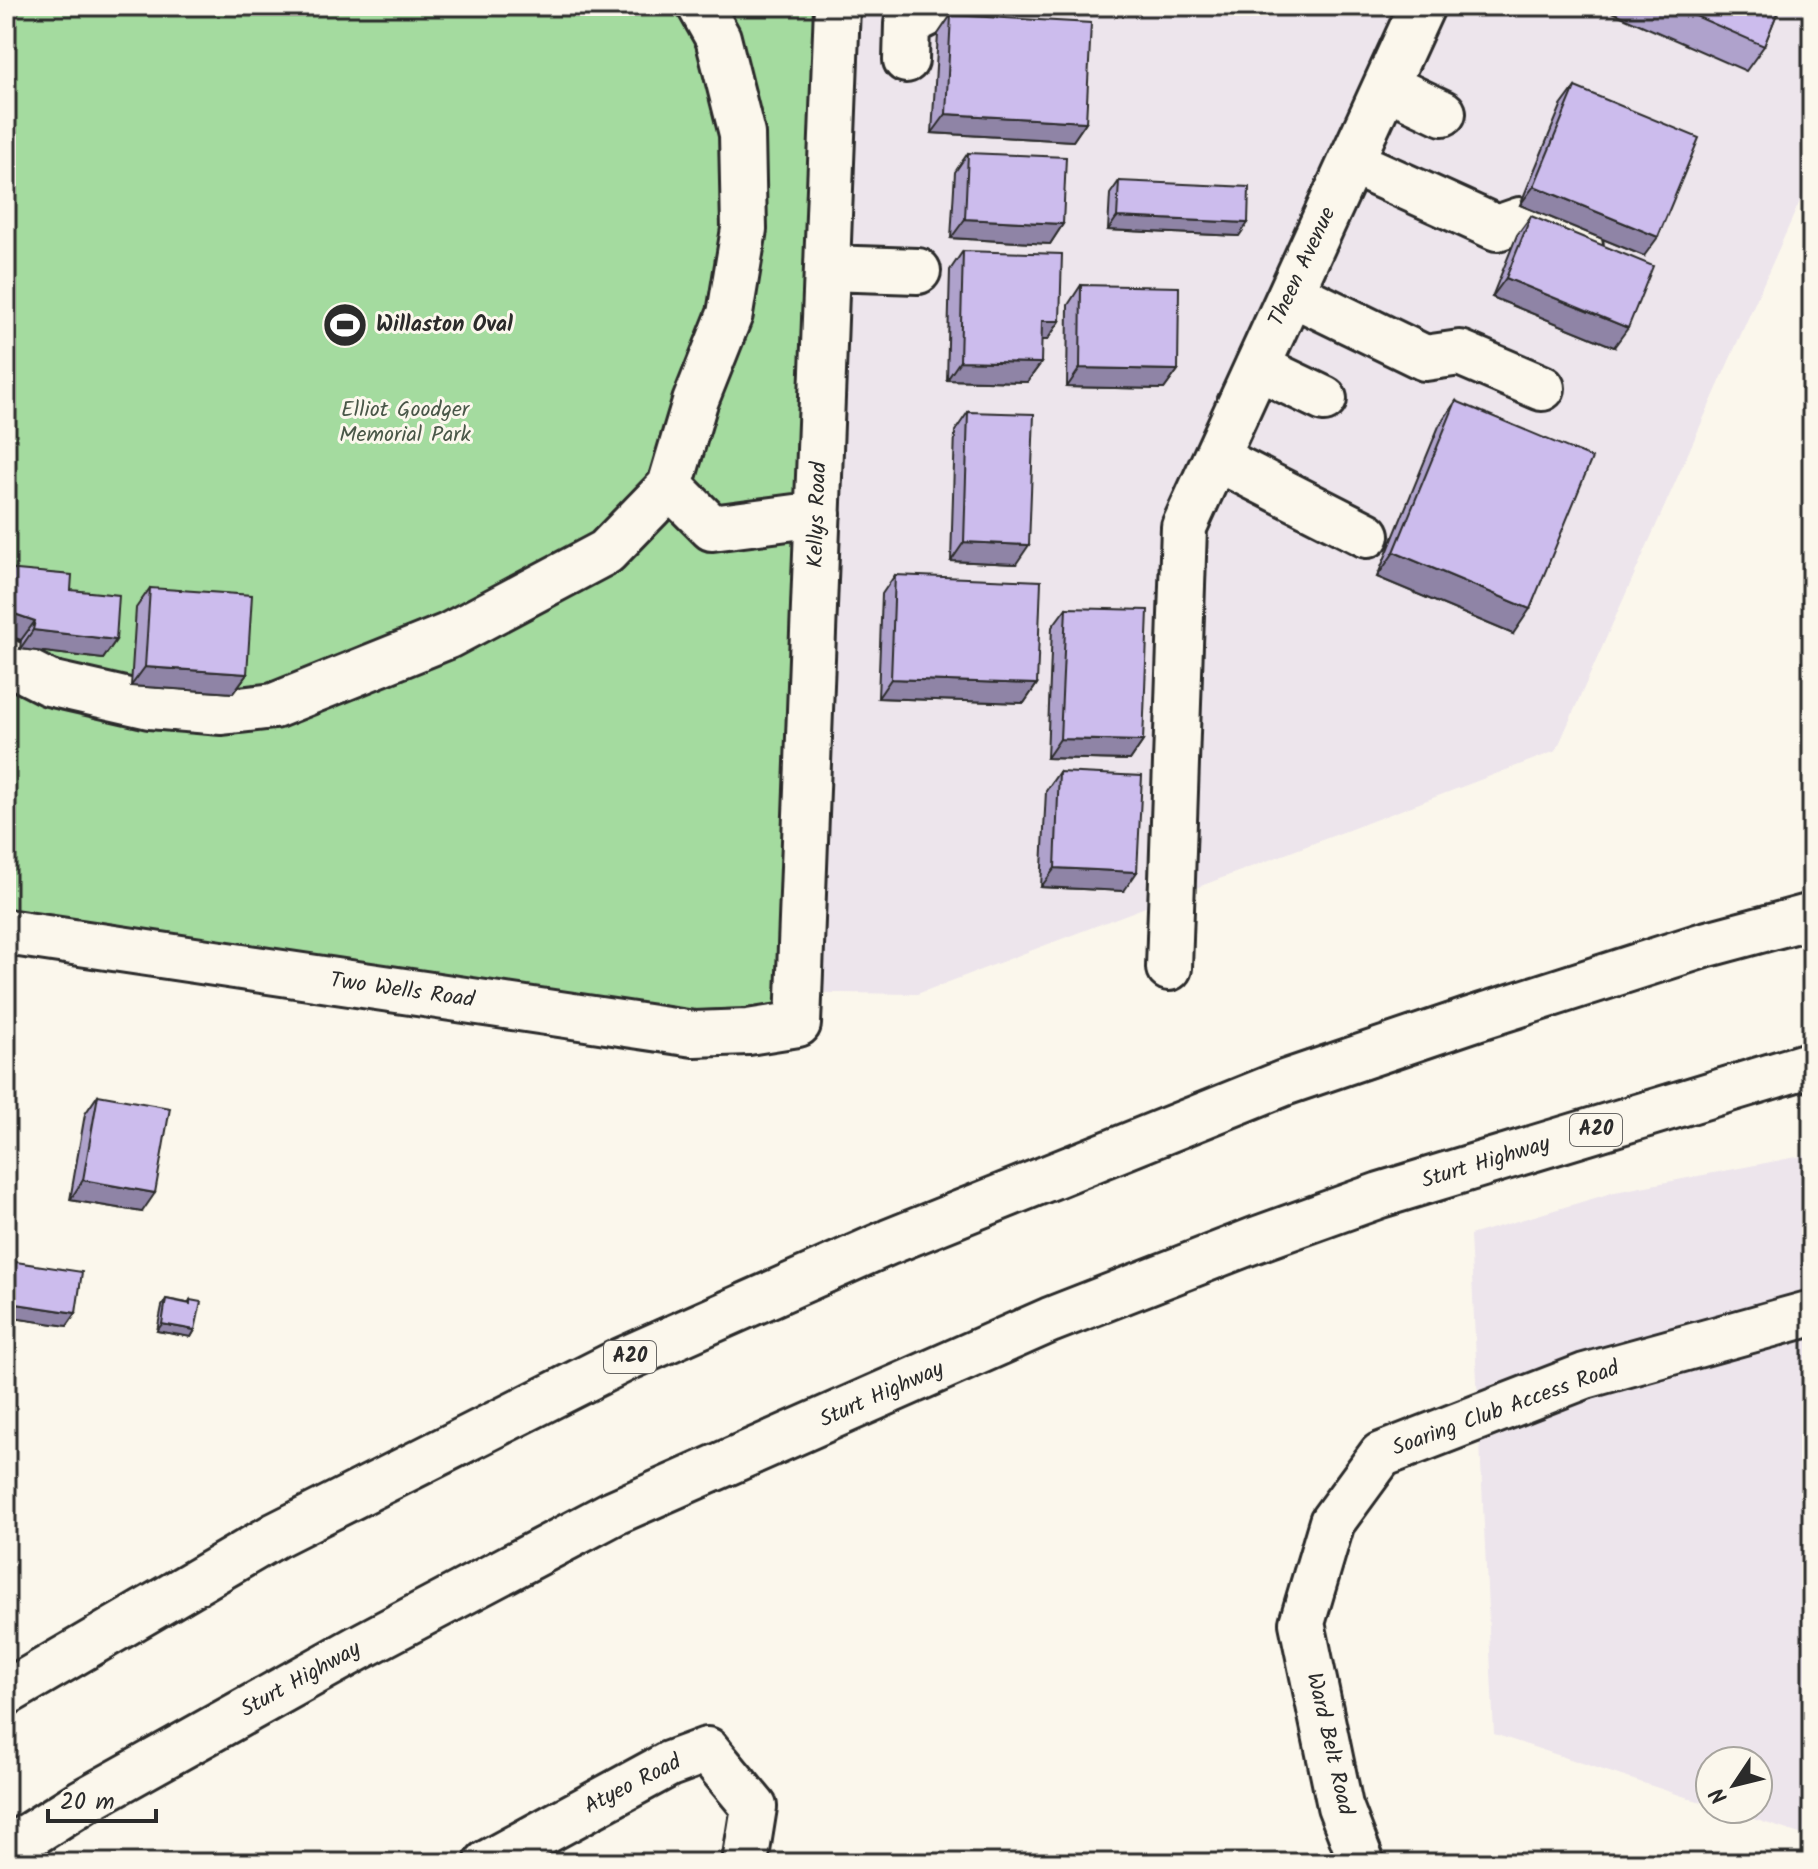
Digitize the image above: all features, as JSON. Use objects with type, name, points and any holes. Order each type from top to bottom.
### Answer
[{"type":"main road","points":[[6,661],[49,683],[150,706],[222,712],[274,706],[448,636],[606,552],[670,486],[695,402],[730,314],[744,229],[742,134],[718,38],[700,6]]},
{"type":"main road","name":"Kellys Road","points":[[798,1024],[837,6]]},
{"type":"main road","points":[[906,60],[907,24],[943,6]]},
{"type":"main road","name":"Theen Avenue","points":[[1169,968],[1184,527],[1422,6]]},
{"type":"main road","points":[[1386,86],[1443,113]]},
{"type":"main road","points":[[1351,162],[1497,228],[1520,220],[1619,263]]},
{"type":"main road","points":[[827,268],[918,271]]},
{"type":"main road","points":[[1291,293],[1425,358],[1460,353],[1542,388]]},
{"type":"main road","points":[[1257,367],[1324,399]]},
{"type":"main road","points":[[1216,458],[1367,535]]},
{"type":"main road","points":[[670,486],[712,528],[818,514]]},
{"type":"main road","name":"A20","points":[[6,1693],[276,1535],[623,1360],[889,1242],[1284,1083],[1704,945],[1812,916]]},
{"type":"main road","name":"Two Wells Road","points":[[6,932],[694,1034],[748,1032],[798,1024]]},
{"type":"main road","name":"Sturt Highway","points":[[6,1850],[82,1802],[358,1648],[613,1513],[1050,1320],[1380,1195],[1812,1064]]},
{"type":"main road","name":"Soaring Club Access Road","points":[[1302,1623],[1332,1522],[1381,1455],[1585,1376],[1812,1313]]},
{"type":"main road","name":"Ward Belt Road","points":[[1302,1623],[1340,1806],[1362,1863]]},
{"type":"main road","name":"Atyeo Road","points":[[487,1863],[669,1764],[707,1750],[754,1807],[745,1863]]},
{"type":"shaded area","points":[[805,6],[1812,6],[1812,174],[1556,751],[917,994],[762,992]]},
{"type":"shaded area","points":[[1812,1154],[1812,1838],[1772,1825],[1774,1745],[1694,1745],[1694,1800],[1494,1734],[1470,1235],[1615,1192]]},
{"type":"green space","name":"Elliot Goodger Memorial Park","points":[[6,6],[820,6],[784,1006],[685,1011],[6,911]]},
{"type":"building","points":[[1673,6],[1780,6],[1764,46]]},
{"type":"building","points":[[951,15],[1091,23],[1086,122],[946,114]]},
{"type":"building","points":[[1575,87],[1699,138],[1658,237],[1534,186]]},
{"type":"building","points":[[968,153],[1066,157],[1063,224],[965,219]]},
{"type":"building","points":[[1119,181],[1249,187],[1248,223],[1117,217]]},
{"type":"building","points":[[1531,216],[1653,266],[1628,328],[1506,278]]},
{"type":"building","points":[[963,251],[1062,254],[1060,321],[1042,321],[1041,363],[960,361]]},
{"type":"building","points":[[1081,285],[1179,287],[1178,370],[1080,368]]},
{"type":"building","points":[[1456,401],[1592,458],[1530,609],[1394,552]]},
{"type":"building","points":[[968,412],[1034,414],[1029,545],[964,542]]},
{"type":"building","points":[[6,569],[72,575],[71,590],[119,595],[116,640],[33,630],[35,621],[6,611]]},
{"type":"building","points":[[895,575],[1041,581],[1037,684],[891,679]]},
{"type":"building","points":[[150,588],[252,595],[247,674],[145,667]]},
{"type":"building","points":[[1066,608],[1148,610],[1143,741],[1060,739]]},
{"type":"building","points":[[1059,772],[1142,776],[1137,872],[1055,868]]},
{"type":"building","points":[[98,1095],[170,1108],[155,1193],[83,1180]]},
{"type":"building","points":[[16,1262],[82,1272],[76,1313],[10,1303]]},
{"type":"building","points":[[166,1299],[190,1304],[190,1300],[201,1302],[195,1330],[162,1324]]},
{"type":"place","name":"Willaston Oval","points":[[345,325]]}]
